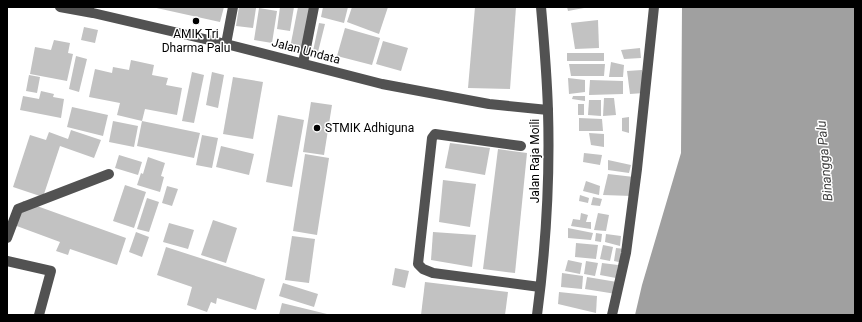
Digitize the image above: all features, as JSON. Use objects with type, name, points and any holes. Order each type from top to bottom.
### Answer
[{"type":"street","name":"Jalan Undata","points":[[60,7],[94,10],[382,84],[489,104],[548,110]]},
{"type":"street","points":[[226,44],[233,7]]},
{"type":"street","points":[[303,63],[314,7]]},
{"type":"street","name":"Jalan Raja Moili","points":[[537,315],[548,208],[548,110],[541,7]]},
{"type":"street","points":[[612,315],[626,253],[637,169],[654,7]]},
{"type":"street","points":[[521,146],[435,134],[432,138],[418,264],[423,269],[433,273],[540,287]]},
{"type":"street","points":[[7,238],[18,209],[109,174]]},
{"type":"street","points":[[7,261],[51,271],[39,315]]},
{"type":"water","name":"Binangga Palu","points":[[682,7],[855,7],[855,315],[635,315],[642,285],[681,153]]},
{"type":"building","points":[[152,7],[224,7],[220,22]]},
{"type":"building","points":[[239,7],[256,8],[253,28],[236,26]]},
{"type":"building","points":[[280,7],[294,7],[290,31],[277,29]]},
{"type":"building","points":[[298,7],[311,7],[302,50],[290,48]]},
{"type":"building","points":[[323,7],[348,7],[344,23],[321,17]]},
{"type":"building","points":[[352,7],[388,7],[379,34],[347,22]]},
{"type":"building","points":[[475,7],[516,7],[510,89],[468,88]]},
{"type":"building","points":[[567,7],[584,7],[584,8],[568,11]]},
{"type":"building","points":[[259,8],[277,11],[272,43],[254,40]]},
{"type":"building","points":[[598,20],[599,48],[575,49],[571,23]]},
{"type":"building","points":[[319,23],[325,24],[318,52],[313,51]]},
{"type":"building","points":[[84,27],[98,30],[95,43],[81,40]]},
{"type":"building","points":[[345,28],[380,38],[372,65],[337,56]]},
{"type":"building","points":[[54,40],[70,43],[68,53],[73,54],[67,81],[30,74],[35,47],[51,50]]},
{"type":"building","points":[[383,41],[408,48],[401,71],[376,64]]},
{"type":"building","points":[[640,48],[641,58],[624,59],[621,50]]},
{"type":"building","points":[[567,53],[604,53],[604,61],[567,61]]},
{"type":"building","points":[[76,56],[87,59],[79,92],[69,89]]},
{"type":"building","points":[[131,60],[154,65],[152,75],[168,78],[166,85],[182,88],[177,115],[145,109],[142,121],[117,115],[120,103],[89,97],[95,69],[112,73],[113,67],[129,70]]},
{"type":"building","points":[[611,62],[624,65],[623,77],[609,77]]},
{"type":"building","points":[[569,64],[605,64],[604,76],[571,76]]},
{"type":"building","points":[[642,70],[644,93],[630,94],[627,71]]},
{"type":"building","points":[[192,72],[204,75],[194,123],[182,121]]},
{"type":"building","points":[[212,72],[224,75],[218,108],[206,105]]},
{"type":"building","points":[[29,75],[40,77],[37,93],[26,91]]},
{"type":"building","points":[[233,77],[263,82],[253,139],[223,134]]},
{"type":"building","points":[[568,78],[585,80],[585,92],[569,94]]},
{"type":"building","points":[[590,80],[623,81],[623,94],[589,95]]},
{"type":"building","points":[[41,91],[54,94],[53,97],[64,99],[61,118],[20,110],[23,96],[39,99]]},
{"type":"building","points":[[573,96],[585,96],[585,101],[572,99]]},
{"type":"building","points":[[604,98],[614,98],[616,115],[603,116]]},
{"type":"building","points":[[589,100],[601,100],[601,116],[588,115]]},
{"type":"building","name":"STMIK Adhiguna","points":[[311,102],[332,105],[324,155],[303,152]]},
{"type":"building","points":[[578,104],[584,104],[584,115],[578,115]]},
{"type":"building","points":[[72,107],[108,115],[103,136],[67,127]]},
{"type":"building","points":[[278,115],[304,120],[292,187],[266,182]]},
{"type":"building","points":[[629,117],[629,133],[622,131],[622,118]]},
{"type":"building","points":[[579,118],[602,119],[603,131],[579,131]]},
{"type":"building","points":[[113,121],[138,126],[134,147],[109,142]]},
{"type":"building","points":[[142,121],[200,133],[194,158],[137,146]]},
{"type":"building","points":[[71,130],[101,140],[94,158],[60,146],[43,197],[13,187],[30,135],[46,140],[49,132],[68,139]]},
{"type":"building","points":[[589,133],[604,134],[604,147],[591,145]]},
{"type":"building","points":[[202,135],[218,138],[212,168],[196,165]]},
{"type":"building","points":[[450,143],[490,148],[485,175],[445,168]]},
{"type":"building","points":[[221,146],[254,154],[249,175],[216,167]]},
{"type":"building","points":[[498,149],[527,153],[515,273],[483,269]]},
{"type":"building","points":[[584,153],[602,155],[600,165],[583,162]]},
{"type":"building","points":[[305,154],[329,158],[317,235],[293,231]]},
{"type":"building","points":[[119,155],[142,162],[138,175],[115,168]]},
{"type":"building","points":[[148,157],[165,163],[161,176],[164,177],[160,192],[137,185],[141,173],[143,174]]},
{"type":"building","points":[[608,160],[631,165],[629,173],[608,170]]},
{"type":"building","points":[[608,174],[634,177],[632,196],[603,195]]},
{"type":"building","points":[[443,180],[476,184],[470,227],[439,222]]},
{"type":"building","points":[[586,181],[600,186],[599,195],[583,191]]},
{"type":"building","points":[[125,185],[146,192],[134,228],[113,221]]},
{"type":"building","points":[[167,186],[178,189],[172,206],[162,203]]},
{"type":"building","points":[[580,195],[589,198],[588,203],[579,201]]},
{"type":"building","points":[[593,197],[602,199],[600,206],[591,205]]},
{"type":"building","points":[[147,198],[159,202],[149,232],[137,229]]},
{"type":"building","points":[[23,201],[126,238],[117,265],[70,249],[68,255],[56,251],[60,242],[14,225]]},
{"type":"building","points":[[581,213],[588,215],[586,222],[591,222],[591,229],[571,226],[573,219],[580,220]]},
{"type":"building","points":[[598,213],[609,215],[606,231],[594,230]]},
{"type":"building","points":[[213,220],[237,228],[226,263],[201,255]]},
{"type":"building","points":[[169,223],[194,230],[188,249],[163,242]]},
{"type":"building","points":[[568,228],[593,233],[591,240],[568,238]]},
{"type":"building","points":[[136,232],[149,237],[142,257],[129,252]]},
{"type":"building","points":[[433,232],[476,235],[472,267],[431,260]]},
{"type":"building","points":[[596,233],[602,234],[601,242],[595,241]]},
{"type":"building","points":[[606,234],[621,236],[620,246],[605,242]]},
{"type":"building","points":[[292,236],[315,239],[309,283],[285,280]]},
{"type":"building","points":[[576,243],[598,245],[596,259],[575,257]]},
{"type":"building","points":[[603,245],[613,247],[610,261],[600,259]]},
{"type":"building","points":[[166,247],[265,279],[256,310],[217,298],[216,304],[211,302],[207,312],[187,305],[192,287],[157,275]]},
{"type":"building","points":[[616,248],[625,249],[623,263],[614,261]]},
{"type":"building","points":[[568,260],[582,263],[580,274],[565,271]]},
{"type":"building","points":[[586,261],[598,263],[595,276],[584,274]]},
{"type":"building","points":[[602,263],[618,265],[616,278],[600,275]]},
{"type":"building","points":[[395,268],[409,271],[405,288],[392,285]]},
{"type":"building","points":[[562,273],[583,276],[582,289],[561,287]]},
{"type":"building","points":[[587,277],[617,282],[616,294],[585,289]]},
{"type":"building","points":[[425,282],[508,292],[505,315],[421,315]]},
{"type":"building","points":[[283,283],[318,294],[314,307],[279,296]]},
{"type":"building","points":[[559,292],[597,296],[596,313],[558,304]]},
{"type":"building","points":[[282,303],[327,314],[327,315],[279,315]]},
{"type":"place","name":"AMIK Tri Dharma Palu","points":[[196,21]]},
{"type":"place","name":"STMIK Adhiguna","points":[[317,128]]}]
